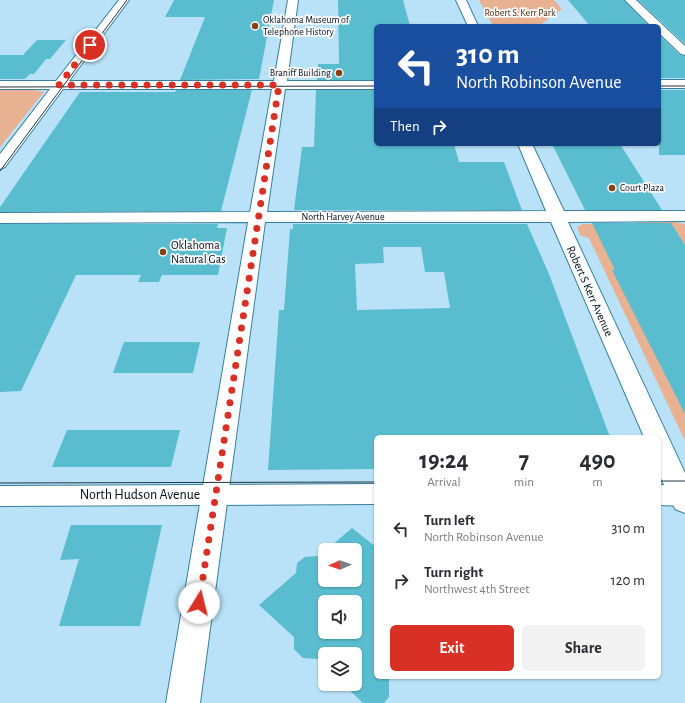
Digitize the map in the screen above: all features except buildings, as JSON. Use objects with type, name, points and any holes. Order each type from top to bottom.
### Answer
[{"type":"street","points":[[0,164],[124,0]]},
{"type":"street","points":[[183,703],[259,217],[276,95],[293,0]]},
{"type":"street","points":[[461,0],[472,24]]},
{"type":"street","points":[[630,0],[655,24]]},
{"type":"street","points":[[661,30],[685,52]]},
{"type":"street","points":[[661,84],[685,84]]},
{"type":"street","points":[[0,85],[374,85]]},
{"type":"street","name":"Robert S Kerr Avenue","points":[[526,146],[655,435]]},
{"type":"street","name":"North Harvey Avenue","points":[[0,218],[685,216]]},
{"type":"street","points":[[661,450],[678,497]]},
{"type":"street","name":"North Hudson Avenue","points":[[0,496],[374,494]]},
{"type":"green space","name":"Robert S. Kerr Park","points":[[479,0],[554,0],[562,9],[541,24],[492,24]]},
{"type":"green space","points":[[0,88],[25,88],[44,92],[0,147]]},
{"type":"green space","points":[[636,221],[669,221],[685,224],[685,441],[589,238],[580,235],[577,227],[583,224],[637,223]]},
{"type":"tram line","points":[[63,87],[127,0]]},
{"type":"tram line","points":[[63,87],[374,86]]},
{"type":"tram line","points":[[661,86],[685,86]]},
{"type":"tram line","points":[[0,87],[63,87]]},
{"type":"tram line","points":[[0,171],[63,87]]},
{"type":"tram line","points":[[661,481],[685,481]]},
{"type":"tram line","points":[[0,483],[374,482]]},
{"type":"place","name":"Oklahoma Museum of Telephone History","points":[[255,26]]},
{"type":"place","name":"Braniff Building","points":[[339,73]]},
{"type":"place","name":"Court Plaza","points":[[612,188]]},
{"type":"place","name":"Oklahoma Natural Gas","points":[[163,252]]},
{"type":"route","points":[[90,45],[59,85],[279,85],[276,95],[259,217],[199,603]]}]
